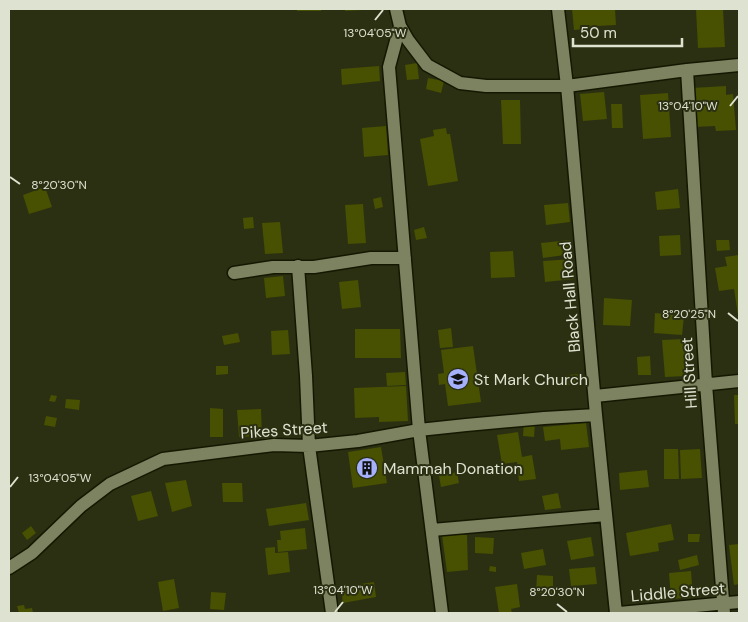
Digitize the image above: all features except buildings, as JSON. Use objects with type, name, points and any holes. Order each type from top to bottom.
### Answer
[{"type":"street","points":[[396,9],[400,26],[427,65],[460,83],[486,86],[567,86],[739,65]]},
{"type":"street","name":"Black Hall Road","points":[[558,9],[567,86],[596,415],[618,613]]},
{"type":"street","points":[[400,26],[389,67],[419,430],[442,613]]},
{"type":"street","name":"Hill Street","points":[[687,70],[706,384],[724,608]]},
{"type":"street","points":[[234,273],[273,267],[314,266],[371,258],[405,258]]},
{"type":"street","points":[[298,266],[309,446],[332,613]]},
{"type":"street","points":[[595,396],[739,381]]},
{"type":"street","name":"Pikes Street","points":[[9,568],[32,553],[81,506],[110,484],[164,460],[274,445],[309,446],[419,430],[596,415]]},
{"type":"street","points":[[432,530],[606,515]]},
{"type":"street","name":"Liddle Street","points":[[618,613],[724,608],[739,602]]},
{"type":"place","name":"St Mark Church","points":[[458,379]]},
{"type":"place","name":"Mammah Donation","points":[[367,468]]}]
